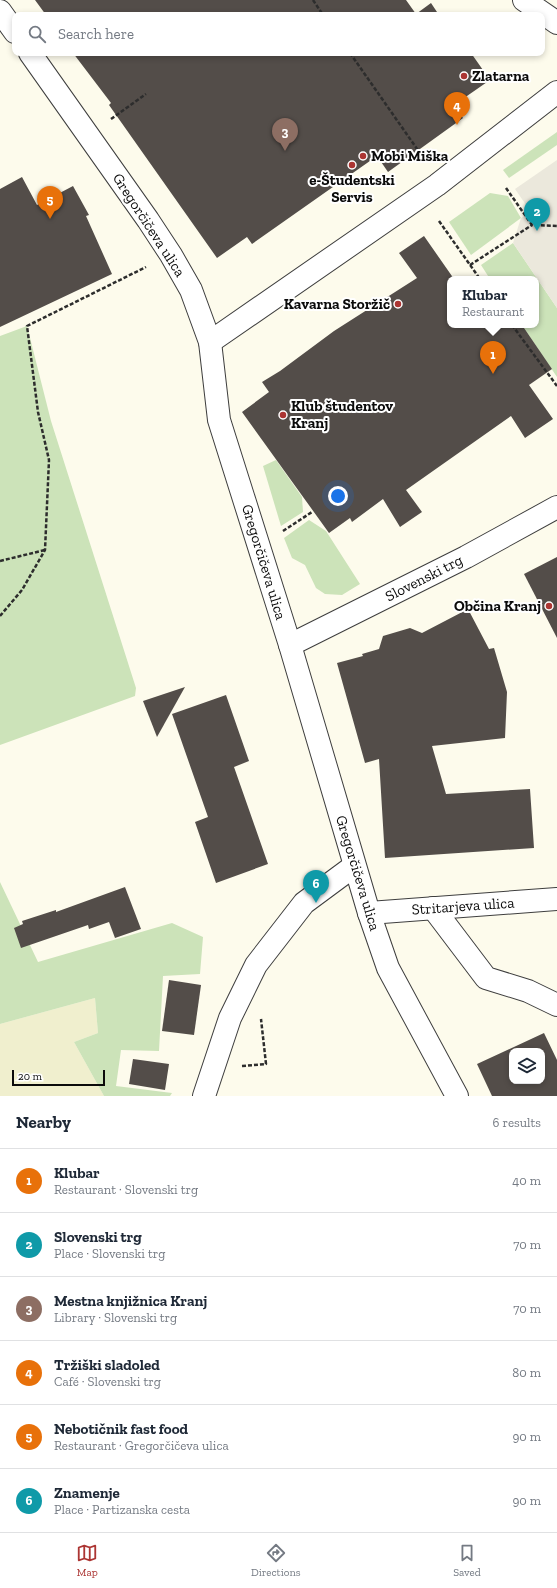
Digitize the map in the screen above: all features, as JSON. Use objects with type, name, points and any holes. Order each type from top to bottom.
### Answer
[{"type":"street","points":[[524,0],[541,12]]},
{"type":"street","points":[[0,11],[12,28]]},
{"type":"street","points":[[545,15],[557,23]]},
{"type":"street","name":"Gregorčičeva ulica","points":[[32,56],[93,140],[171,254],[191,290],[210,342],[219,420],[290,644],[369,913],[388,968],[457,1096]]},
{"type":"street","points":[[210,342],[437,185],[557,92]]},
{"type":"street","name":"Slovenski trg","points":[[290,644],[466,557],[557,507]]},
{"type":"street","points":[[204,1096],[230,1018],[256,965],[304,903],[354,866]]},
{"type":"street","name":"Stritarjeva ulica","points":[[369,913],[557,899]]},
{"type":"street","points":[[433,908],[486,978],[528,991],[557,1005]]},
{"type":"path","points":[[313,0],[321,12]]},
{"type":"path","points":[[352,56],[422,156]]},
{"type":"path","points":[[109,120],[146,94]]},
{"type":"path","points":[[506,188],[532,225]]},
{"type":"path","points":[[439,221],[478,276]]},
{"type":"path","points":[[470,265],[532,225],[557,226]]},
{"type":"path","points":[[0,616],[22,590],[45,550],[49,460],[38,412],[27,326],[171,254]]},
{"type":"path","points":[[514,328],[557,386]]},
{"type":"path","points":[[277,535],[312,512]]},
{"type":"path","points":[[0,561],[45,550]]},
{"type":"green space","points":[[557,132],[557,145],[509,178],[503,170]]},
{"type":"green space","points":[[490,193],[508,196],[521,218],[471,255],[449,222]]},
{"type":"green space","points":[[513,243],[535,276],[488,276],[481,265]]},
{"type":"green space","points":[[539,281],[557,308],[557,377],[524,328],[539,328]]},
{"type":"green space","points":[[27,326],[51,421],[136,688],[135,696],[0,745],[0,336]]},
{"type":"green space","points":[[276,460],[302,497],[303,512],[281,526],[263,466]]},
{"type":"green space","points":[[309,520],[326,531],[360,584],[342,595],[325,594],[316,588],[305,565],[292,558],[284,538]]},
{"type":"green space","points":[[0,882],[38,962],[172,923],[203,937],[200,974],[163,976],[159,1051],[121,1050],[116,1086],[172,1093],[170,1096],[104,1096],[74,1042],[98,1033],[95,998],[0,1024]]},
{"type":"green space","points":[[95,998],[98,1033],[74,1042],[104,1096],[0,1096],[0,1024]]},
{"type":"shaded area","points":[[557,160],[557,308],[539,281],[539,276],[535,276],[513,243],[521,218],[531,212],[515,189]]},
{"type":"building","points":[[35,0],[406,0],[415,12],[44,12]]},
{"type":"building","points":[[431,3],[437,12],[419,12]]},
{"type":"building","points":[[75,56],[473,56],[490,80],[454,105],[463,118],[388,172],[377,156],[252,244],[247,237],[217,258],[109,105],[111,103]]},
{"type":"building","points":[[22,177],[37,205],[73,186],[89,215],[86,216],[112,274],[0,327],[0,189]]},
{"type":"building","points":[[424,236],[452,276],[447,276],[447,328],[524,328],[552,369],[529,385],[553,419],[525,438],[511,416],[406,490],[422,512],[400,527],[383,499],[352,522],[350,518],[329,533],[242,412],[269,392],[262,382],[280,371],[334,331],[417,278],[399,253]]},
{"type":"building","name":"Občina Kranj","points":[[557,557],[557,638],[524,574]]},
{"type":"building","points":[[468,609],[489,649],[494,648],[507,692],[505,738],[432,746],[446,794],[530,789],[534,848],[385,858],[379,759],[365,763],[337,663],[363,656],[362,654],[379,649],[383,636],[410,628],[422,633]]},
{"type":"building","points":[[185,687],[157,737],[143,701]]},
{"type":"building","points":[[226,695],[249,761],[234,767],[268,864],[216,883],[195,822],[208,817],[172,714]]},
{"type":"building","points":[[125,887],[141,929],[115,938],[109,922],[89,929],[88,925],[21,948],[14,928],[23,924],[22,921],[56,910],[56,912]]},
{"type":"building","points":[[169,980],[201,985],[194,1035],[162,1031]]},
{"type":"building","points":[[544,1033],[557,1060],[557,1096],[492,1096],[477,1064],[509,1049],[509,1084],[545,1084],[545,1048],[512,1048]]},
{"type":"building","points":[[133,1059],[169,1064],[165,1090],[129,1084]]},
{"type":"place","name":"Zlatarna","points":[[464,76]]},
{"type":"place","name":"Tržiški sladoled","points":[[457,125]]},
{"type":"place","name":"Mestna knjižnica Kranj","points":[[285,151]]},
{"type":"place","name":"Mobi Miška","points":[[363,156]]},
{"type":"place","name":"e-Študentski Servis","points":[[352,165]]},
{"type":"place","name":"Nebotičnik fast food","points":[[50,219]]},
{"type":"place","name":"Slovenski trg","points":[[537,231]]},
{"type":"place","name":"Kavarna Storžič","points":[[398,304]]},
{"type":"place","name":"Klubar","points":[[493,374]]},
{"type":"place","name":"Klub študentov Kranj","points":[[283,415]]},
{"type":"place","name":"Občina Kranj","points":[[549,606]]},
{"type":"place","name":"Znamenje","points":[[316,903]]}]
